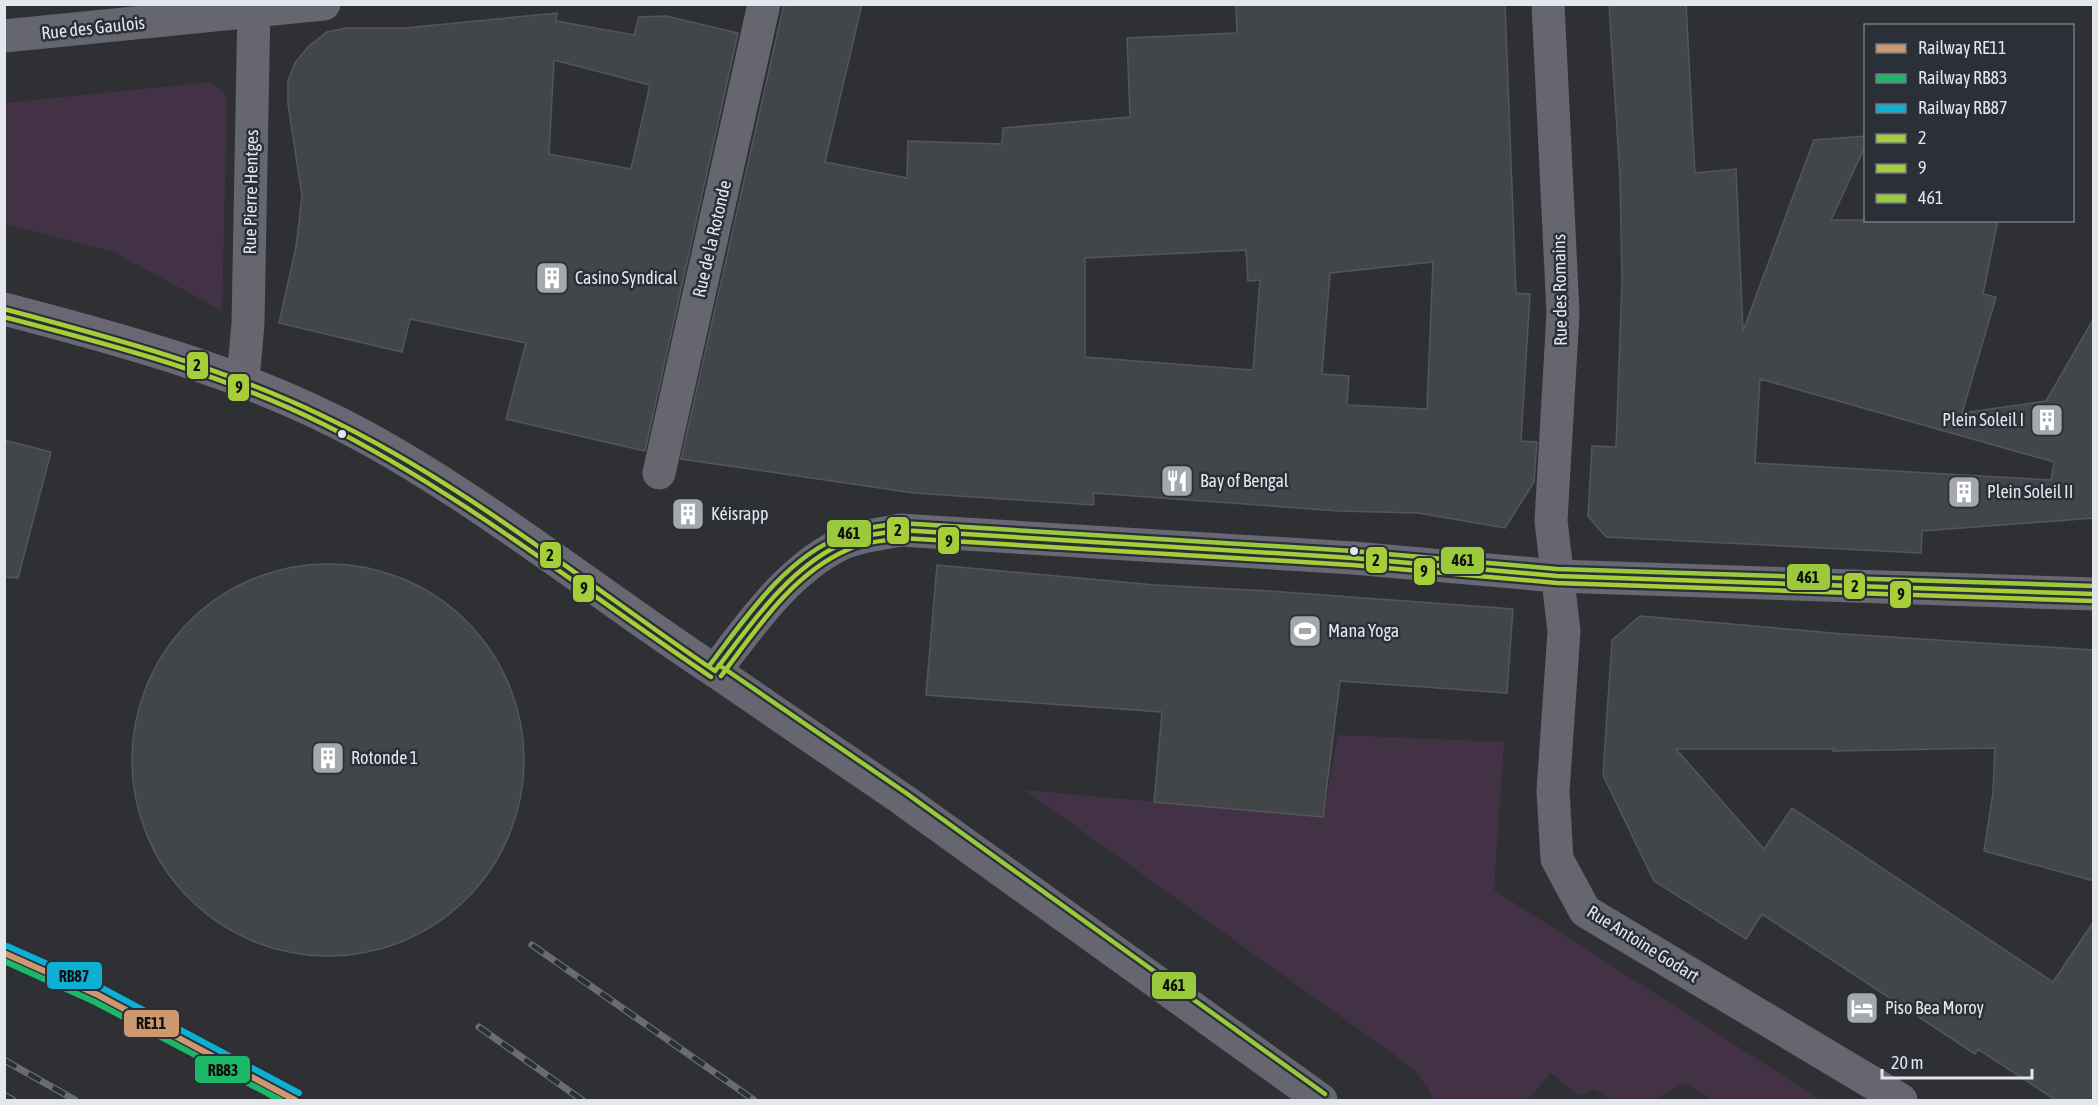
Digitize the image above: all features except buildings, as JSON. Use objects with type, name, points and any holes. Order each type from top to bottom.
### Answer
[{"type":"main road","points":[[4,309],[133,343],[243,379],[367,438],[460,493],[633,617],[902,799],[1320,1101]]},
{"type":"main road","points":[[714,671],[768,603],[799,571],[843,543],[900,530],[1353,558],[1557,576],[2094,594]]},
{"type":"street","name":"Rue des Gaulois","points":[[4,36],[255,8],[324,4]]},
{"type":"street","name":"Rue de la Rotonde","points":[[659,473],[764,4]]},
{"type":"street","name":"Rue des Romains","points":[[1548,4],[1563,313],[1551,521],[1557,576]]},
{"type":"street","name":"Rue Pierre Hentges","points":[[243,379],[248,324],[255,8]]},
{"type":"street","name":"Rue Antoine Godart","points":[[1557,576],[1564,631],[1553,791],[1557,859],[1585,911],[1901,1101]]},
{"type":"shaded area","points":[[211,82],[223,91],[227,103],[222,311],[114,252],[5,224],[5,103]]},
{"type":"shaded area","points":[[1338,735],[1504,742],[1494,890],[1821,1100],[1714,1100],[1684,1083],[1653,1100],[1612,1100],[1594,1089],[1579,1096],[1551,1073],[1527,1100],[1435,1100],[1414,1069],[1025,790],[1323,817]]},
{"type":"railway","points":[[532,945],[754,1100]]},
{"type":"railway","points":[[479,1027],[582,1100]]},
{"type":"railway","points":[[4,1060],[75,1100]]},
{"type":"railway","points":[[4,1095],[13,1100]]},
{"type":"rail line","name":"RB87","points":[[7,946],[102,988],[299,1093]]},
{"type":"rail line","name":"RE11","points":[[4,953],[98,995],[295,1100]]},
{"type":"rail line","name":"RB83","points":[[4,961],[95,1002],[280,1100]]},
{"type":"transit line","name":"2","points":[[4,309],[206,368],[323,416],[426,472],[475,503],[715,671]]},
{"type":"transit line","name":"9","points":[[4,317],[166,362],[246,390],[323,424],[374,451],[473,512],[711,677]]},
{"type":"transit line","name":"461","points":[[709,666],[767,592],[802,559],[821,546],[849,533],[900,523],[1353,551],[1557,569],[2094,586]]},
{"type":"transit line","name":"2","points":[[715,671],[771,600],[804,568],[848,541],[900,530],[1353,558],[1557,576],[2094,594]]},
{"type":"transit line","name":"9","points":[[721,676],[762,622],[792,588],[809,573],[827,560],[853,547],[901,538],[1352,565],[1557,583],[2094,601]]},
{"type":"transit line","name":"461","points":[[719,665],[906,793],[1325,1094]]},
{"type":"place","name":"Casino Syndical","points":[[552,278]]},
{"type":"place","name":"Plein Soleil I","points":[[2047,420]]},
{"type":"place","name":"Bay of Bengal","points":[[1177,481]]},
{"type":"place","name":"Plein Soleil II","points":[[1964,492]]},
{"type":"place","name":"Kéisrapp","points":[[688,514]]},
{"type":"place","name":"Mana Yoga","points":[[1305,631]]},
{"type":"place","name":"Rotonde 1","points":[[328,758]]},
{"type":"place","name":"Piso Bea Moroy","points":[[1862,1008]]}]
